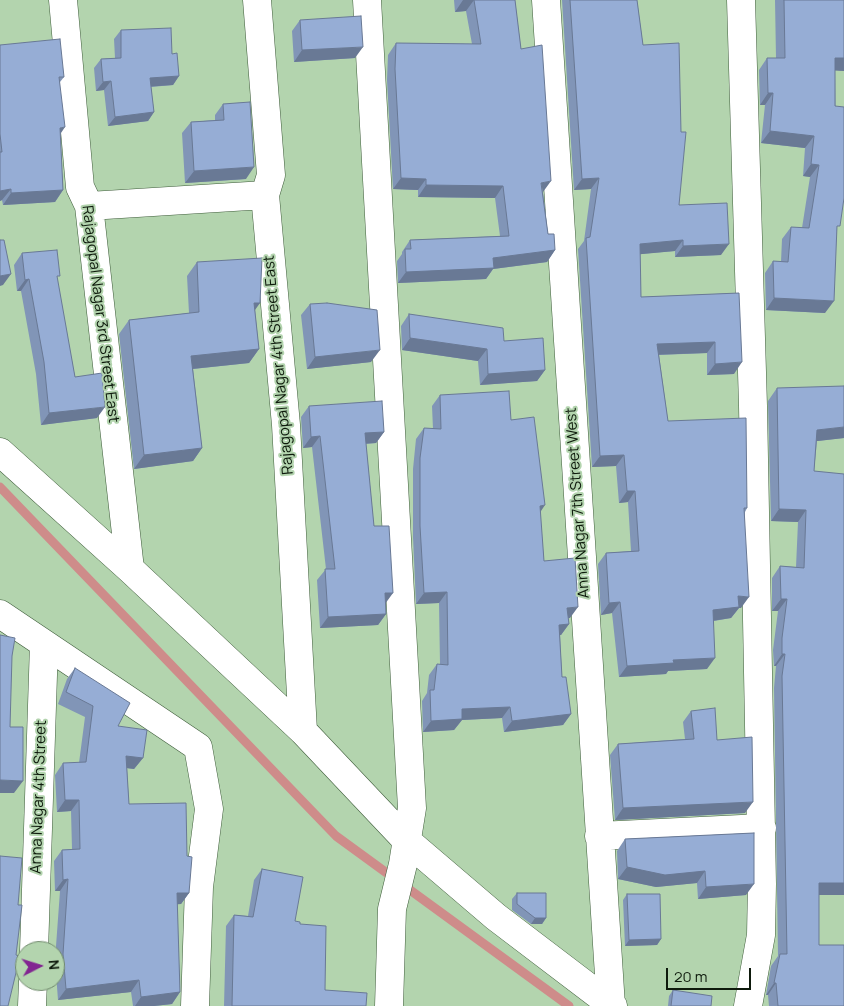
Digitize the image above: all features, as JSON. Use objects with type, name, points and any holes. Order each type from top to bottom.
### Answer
[{"type":"street","name":"Rajagopal Nagar 3rd Street East","points":[[63,0],[80,187],[89,206],[130,569]]},
{"type":"street","name":"Rajagopal Nagar 4th Street East","points":[[257,0],[271,175],[266,195],[286,425],[303,731]]},
{"type":"street","points":[[367,0],[412,808],[405,852],[392,909],[389,1006]]},
{"type":"street","name":"Anna Nagar 7th Street West","points":[[546,0],[599,836],[612,1005]]},
{"type":"street","points":[[741,0],[753,396],[762,828],[761,935],[748,1006]]},
{"type":"street","points":[[89,206],[266,195]]},
{"type":"street","points":[[0,452],[130,569],[303,731],[405,852],[496,917],[612,1005]]},
{"type":"street","points":[[0,614],[198,747],[208,809],[199,887],[195,1006]]},
{"type":"street","name":"Anna Nagar 4th Street","points":[[34,941],[44,644]]},
{"type":"street","points":[[599,836],[762,828]]},
{"type":"street","points":[[32,1006],[33,991]]},
{"type":"building","points":[[474,0],[515,0],[521,49],[542,45],[551,181],[541,183],[548,234],[554,234],[555,250],[493,258],[494,268],[406,272],[405,249],[411,249],[410,240],[509,236],[503,186],[426,185],[426,179],[401,178],[395,69],[396,43],[481,44]]},
{"type":"building","points":[[570,0],[637,0],[643,45],[679,43],[681,132],[686,132],[679,205],[727,203],[729,244],[683,246],[683,240],[640,244],[641,297],[739,293],[742,362],[715,364],[715,342],[657,344],[668,421],[746,418],[747,508],[744,508],[749,597],[738,596],[739,607],[713,610],[715,658],[673,660],[674,663],[627,666],[620,602],[609,603],[606,553],[639,551],[635,491],[627,491],[624,455],[600,456],[586,238],[590,237],[599,178],[582,179]]},
{"type":"building","points":[[784,0],[844,0],[844,58],[835,58],[835,106],[844,107],[844,198],[840,226],[837,226],[834,301],[774,298],[773,261],[788,262],[791,227],[809,228],[819,165],[811,164],[814,136],[770,131],[773,93],[768,93],[767,58],[785,58]]},
{"type":"building","points":[[361,16],[363,47],[302,50],[300,20]]},
{"type":"building","points":[[171,28],[172,54],[177,53],[179,76],[150,78],[154,112],[115,117],[111,81],[103,82],[101,59],[121,58],[121,30]]},
{"type":"building","points":[[60,39],[64,77],[59,77],[65,127],[60,128],[63,190],[11,193],[11,189],[0,191],[0,152],[2,152],[0,134],[0,45]]},
{"type":"building","points":[[250,102],[254,167],[194,171],[191,122],[224,120],[223,104]]},
{"type":"building","points":[[0,240],[4,240],[11,274],[0,276]]},
{"type":"building","points":[[57,250],[60,276],[57,276],[75,377],[102,373],[105,407],[49,413],[44,362],[29,279],[25,280],[22,253]]},
{"type":"building","points":[[262,258],[260,303],[254,303],[259,349],[191,356],[202,448],[144,455],[129,320],[199,312],[197,262]]},
{"type":"building","points":[[327,303],[377,310],[380,350],[315,357],[310,304]]},
{"type":"building","points":[[409,314],[503,328],[504,341],[543,338],[545,370],[488,374],[487,349],[410,338]]},
{"type":"building","points":[[844,386],[844,427],[817,430],[814,471],[844,474],[844,883],[819,883],[819,945],[844,945],[844,1006],[778,1006],[776,983],[774,983],[780,954],[787,954],[782,676],[785,654],[782,654],[782,638],[787,599],[781,599],[780,566],[804,568],[806,510],[779,509],[777,388]]},
{"type":"building","points":[[509,391],[511,420],[534,417],[545,505],[540,506],[544,561],[575,558],[578,607],[567,608],[569,624],[559,625],[562,677],[566,677],[571,714],[512,721],[510,707],[462,709],[462,719],[431,721],[430,690],[434,690],[437,664],[448,665],[447,592],[424,593],[420,526],[420,458],[424,428],[441,429],[440,395]]},
{"type":"building","points":[[382,401],[384,432],[365,433],[374,526],[389,526],[393,593],[385,593],[386,614],[328,617],[325,569],[335,569],[320,436],[311,437],[309,406]]},
{"type":"building","points":[[0,635],[15,638],[12,656],[10,727],[23,727],[23,781],[0,780]]},
{"type":"building","points":[[75,668],[130,703],[118,726],[147,730],[143,758],[126,756],[129,804],[186,803],[187,856],[192,857],[189,893],[177,893],[180,992],[141,997],[139,980],[66,989],[64,941],[68,879],[63,880],[62,850],[80,849],[79,800],[65,800],[63,763],[86,762],[93,706],[66,692]]},
{"type":"building","points":[[715,708],[717,740],[752,737],[753,802],[623,808],[618,744],[694,739],[691,711]]},
{"type":"building","points":[[754,833],[754,884],[706,887],[705,871],[665,875],[627,867],[625,839]]},
{"type":"building","points":[[0,856],[22,858],[18,905],[22,905],[18,941],[15,941],[15,977],[8,1006],[0,1006]]},
{"type":"building","points":[[262,869],[303,877],[295,921],[300,922],[300,924],[326,926],[325,990],[367,993],[366,1006],[232,1006],[234,915],[253,917]]},
{"type":"building","points":[[517,893],[546,893],[546,918],[535,918],[517,904]]},
{"type":"building","points":[[627,894],[660,894],[661,939],[629,940]]},
{"type":"building","points":[[673,990],[712,996],[711,1006],[671,1006]]},
{"type":"waterway","points":[[0,487],[336,836],[569,1006]]}]
